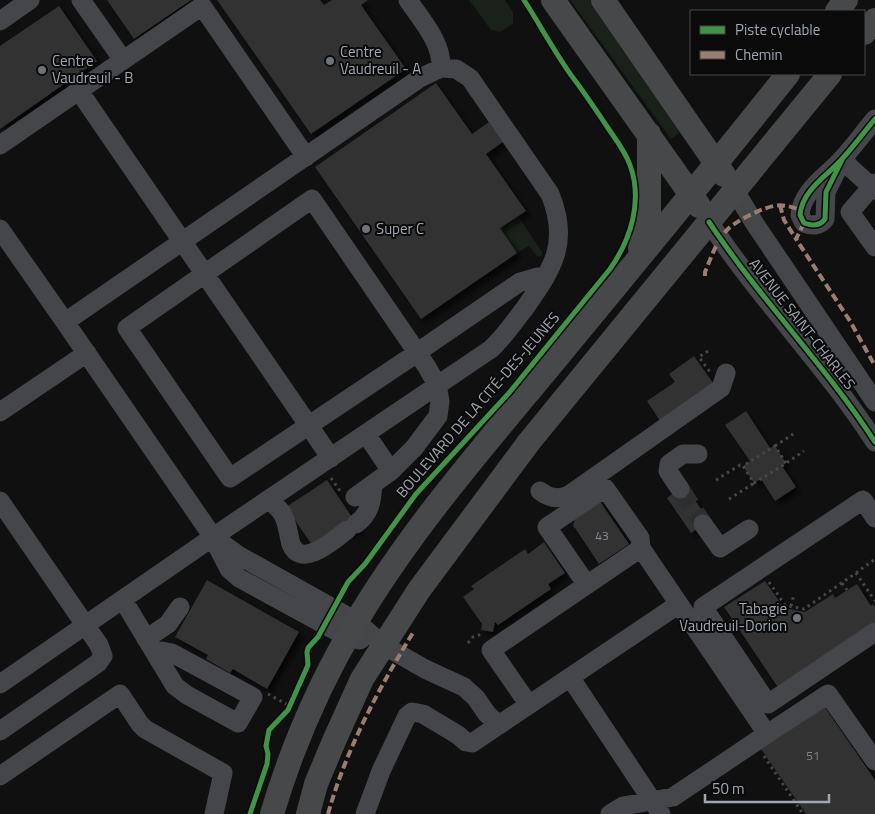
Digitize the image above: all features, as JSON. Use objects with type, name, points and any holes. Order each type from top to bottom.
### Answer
[{"type":"main road","name":"AVENUE SAINT-CHARLES","points":[[554,0],[710,222]]},
{"type":"main road","name":"AVENUE SAINT-CHARLES","points":[[603,0],[735,191]]},
{"type":"main road","points":[[838,10],[846,0]]},
{"type":"main road","points":[[865,32],[875,20]]},
{"type":"main road","name":"BOULEVARD DE LA CITÉ-DES-JEUNES","points":[[272,814],[307,717],[351,629],[400,556],[464,471],[787,75]]},
{"type":"main road","points":[[308,814],[316,784],[362,680],[419,590],[474,519],[515,460],[829,75]]},
{"type":"main road","points":[[636,259],[648,216],[649,134]]},
{"type":"street","points":[[0,21],[30,0]]},
{"type":"street","points":[[81,0],[123,60]]},
{"type":"street","points":[[408,0],[435,40],[440,51],[441,68]]},
{"type":"street","points":[[0,145],[202,6],[306,156]]},
{"type":"street","points":[[0,684],[499,342],[545,278],[554,261],[558,244],[556,217],[550,194],[470,78],[456,69],[441,68],[428,73],[65,322]]},
{"type":"street","points":[[78,91],[331,458]]},
{"type":"street","points":[[875,119],[842,160],[874,187],[850,212],[875,247]]},
{"type":"street","name":"AVENUE SAINT-CHARLES","points":[[735,191],[755,224],[875,402]]},
{"type":"street","points":[[355,497],[391,471],[414,448],[438,416],[440,401],[437,385],[417,352],[312,199],[127,328],[230,478],[309,426],[417,352],[520,282],[537,277],[545,278]]},
{"type":"street","name":"AVENUE SAINT-CHARLES","points":[[710,222],[737,262],[853,409],[875,442]]},
{"type":"street","points":[[0,229],[6,249],[65,322],[213,537],[224,561],[233,573],[239,578],[351,629],[425,669],[464,687],[499,725]]},
{"type":"street","points":[[0,412],[86,352]]},
{"type":"street","points":[[540,491],[551,497],[569,495],[721,388],[717,374]]},
{"type":"street","points":[[366,434],[391,471]]},
{"type":"street","points":[[680,489],[668,471],[669,464],[683,454],[698,454]]},
{"type":"street","points":[[268,499],[283,515],[292,546],[300,553],[308,554],[315,553],[352,527],[366,514],[370,506],[373,484]]},
{"type":"street","points":[[587,585],[547,528],[605,488],[640,538],[641,548],[679,604],[763,742]]},
{"type":"street","points":[[875,518],[862,500],[703,607],[768,704],[875,632]]},
{"type":"street","points":[[0,501],[85,626],[103,656],[101,660],[0,731]]},
{"type":"street","points":[[703,524],[720,548],[749,529]]},
{"type":"street","points":[[529,705],[491,650],[641,548]]},
{"type":"street","points":[[123,600],[151,647],[178,690],[238,723],[253,698],[172,653],[151,647]]},
{"type":"street","points":[[365,814],[381,771],[407,716],[418,712],[458,735],[468,743],[475,742],[679,604]]},
{"type":"street","points":[[151,647],[180,607]]},
{"type":"street","points":[[570,677],[657,808]]},
{"type":"street","points":[[0,776],[120,694],[145,729],[223,773],[214,814]]},
{"type":"street","points":[[610,814],[623,806],[657,808],[763,742],[828,694],[875,761]]},
{"type":"path","points":[[708,351],[699,357],[711,373],[717,374]]},
{"type":"path","points":[[716,480],[740,465],[743,466],[793,434]]},
{"type":"path","points":[[775,446],[786,463]]},
{"type":"path","points":[[729,499],[804,451]]},
{"type":"path","points":[[743,466],[754,483]]},
{"type":"path","points":[[766,577],[780,601],[785,605],[804,609],[817,602],[875,559]]},
{"type":"path","points":[[856,573],[875,600]]},
{"type":"path","points":[[842,582],[847,590]]},
{"type":"path","points":[[791,606],[794,594]]},
{"type":"path","points":[[468,643],[477,635]]},
{"type":"path","points":[[288,710],[293,699]]},
{"type":"path","points":[[763,742],[771,765],[803,814]]},
{"type":"shaded area","points":[[469,0],[505,0],[513,12],[513,24],[500,32],[491,30]]},
{"type":"shaded area","points":[[570,0],[590,0],[682,131],[671,139]]},
{"type":"shaded area","points":[[518,216],[542,252],[542,255],[538,257],[529,246],[517,253],[500,228]]},
{"type":"building","points":[[107,0],[191,0],[134,39]]},
{"type":"building","name":"Centre Vaudreuil - A","points":[[217,0],[320,0],[324,5],[332,0],[368,0],[361,5],[406,69],[311,134]]},
{"type":"building","name":"Centre Vaudreuil - B","points":[[59,6],[97,61],[0,129],[0,46]]},
{"type":"building","points":[[436,83],[472,134],[489,122],[503,142],[486,154],[526,211],[500,228],[517,253],[421,319],[315,167]]},
{"type":"building","points":[[694,356],[716,387],[660,421],[647,401],[675,382],[669,374]]},
{"type":"building","points":[[746,411],[770,448],[775,446],[786,463],[782,466],[796,487],[775,501],[761,479],[754,483],[743,466],[750,461],[725,425]]},
{"type":"building","points":[[327,480],[360,529],[314,548],[286,507]]},
{"type":"building","points":[[685,485],[709,521],[691,533],[667,498]]},
{"type":"building","points":[[599,500],[629,544],[599,564],[573,527],[576,513]]},
{"type":"building","points":[[544,542],[565,573],[548,584],[551,589],[498,625],[495,622],[493,632],[481,630],[482,624],[463,597],[474,589],[471,586],[525,549],[528,554]]},
{"type":"building","points":[[207,580],[299,632],[267,689],[233,669],[230,673],[206,659],[208,655],[175,637]]},
{"type":"building","points":[[765,581],[784,608],[805,612],[833,594],[835,598],[857,584],[871,606],[873,604],[875,607],[875,625],[779,689],[724,607]]},
{"type":"building","points":[[824,706],[875,780],[875,814],[806,814],[761,749]]},
{"type":"tunnel","points":[[680,489],[703,524]]},
{"type":"marked path","points":[[705,276],[718,243],[725,232],[733,225],[757,212],[777,205],[801,210]]},
{"type":"marked path","points":[[780,205],[784,220],[796,239]]},
{"type":"marked path","points":[[804,223],[796,239],[850,321],[875,366]]},
{"type":"marked path","points":[[328,814],[335,790],[354,743],[388,674],[414,631]]},
{"type":"cycle path","points":[[250,814],[267,764],[268,754],[266,746],[269,730],[288,710],[308,665],[308,648],[318,637],[348,582],[365,564],[416,494],[509,393],[610,269],[629,232],[635,206],[635,192],[634,179],[628,160],[559,57],[524,0]]},
{"type":"cycle path","points":[[842,160],[826,192],[825,219],[816,225],[804,223],[800,215],[805,198],[816,184],[851,149],[875,119]]},
{"type":"cycle path","points":[[709,222],[749,278],[835,386],[875,442]]},
{"type":"place","name":"Centre Vaudreuil - A","points":[[330,61]]},
{"type":"place","name":"Centre Vaudreuil - B","points":[[42,70]]},
{"type":"place","name":"Super C","points":[[366,229]]},
{"type":"place","name":"Tabagie Vaudreuil-Dorion","points":[[797,618]]}]
